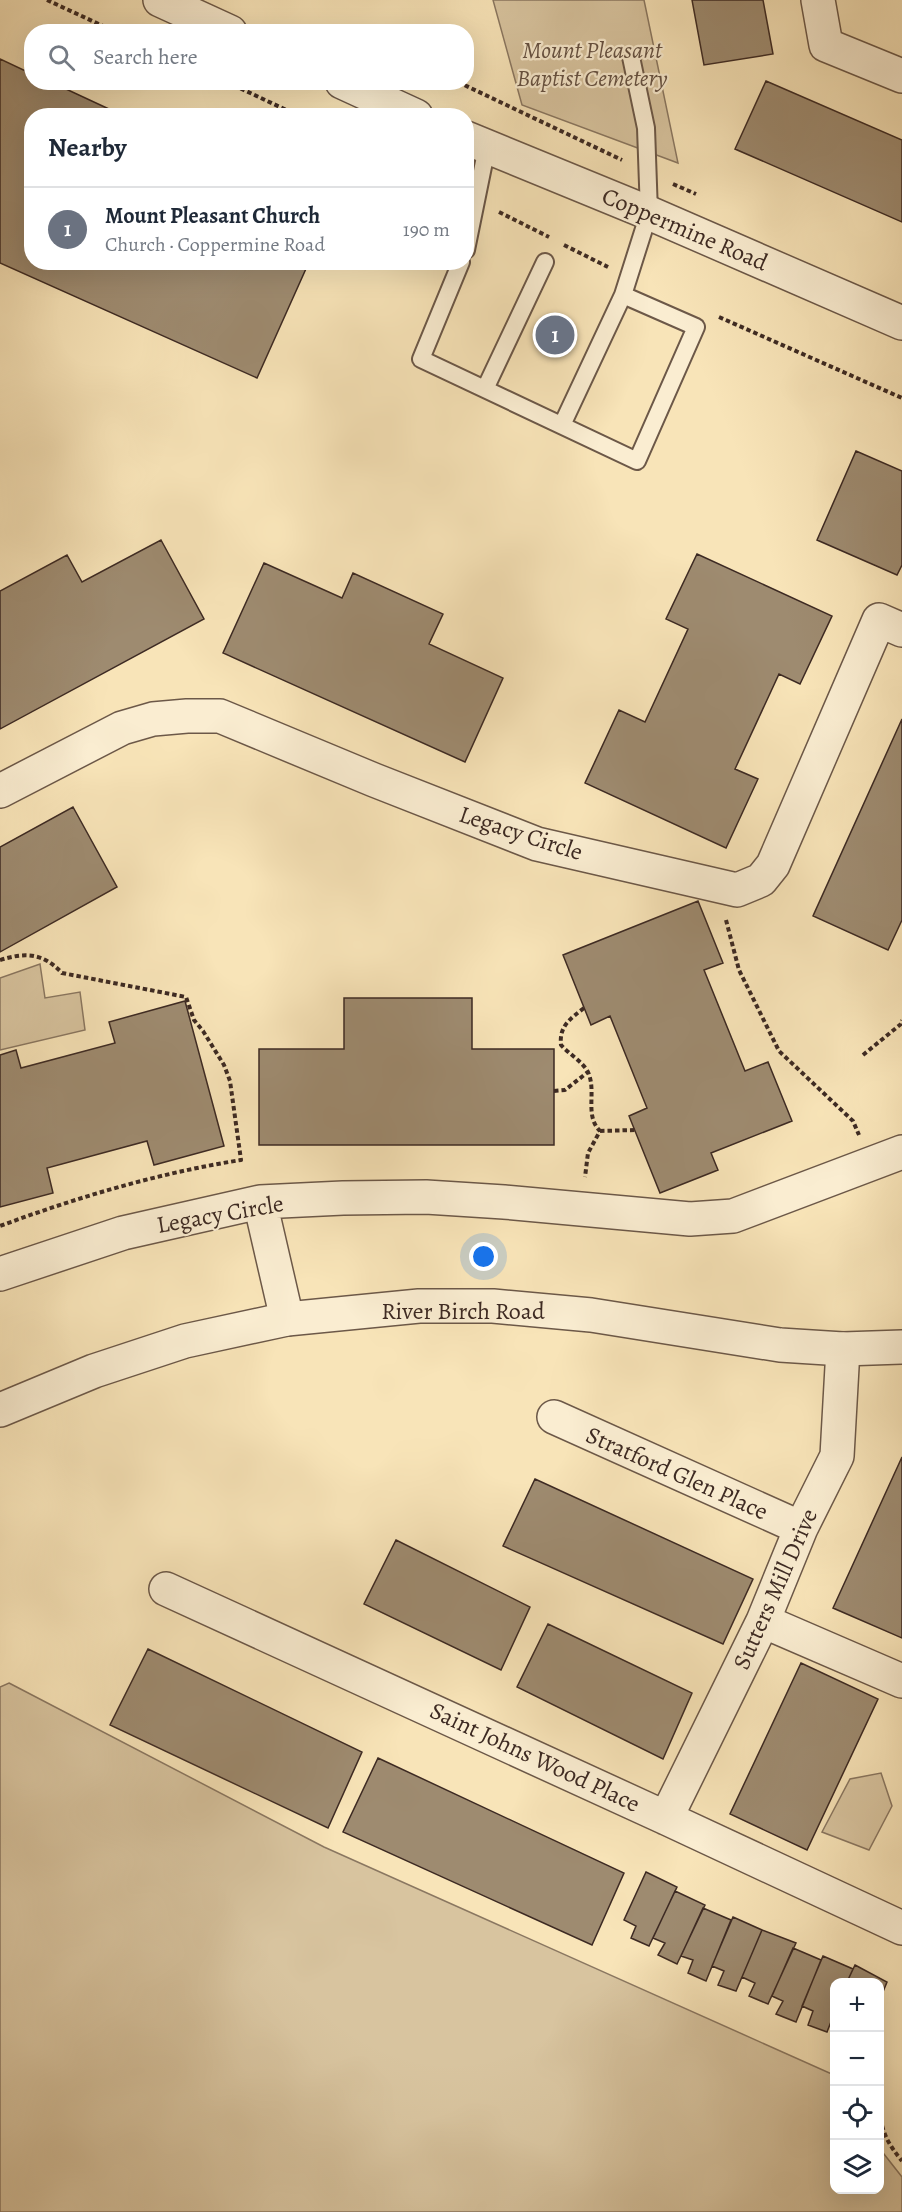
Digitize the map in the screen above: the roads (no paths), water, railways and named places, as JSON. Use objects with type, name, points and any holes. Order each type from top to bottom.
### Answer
[{"type":"street","points":[[160,0],[212,24]]},
{"type":"street","points":[[818,0],[826,45],[902,76]]},
{"type":"street","points":[[359,90],[399,108]]},
{"type":"street","name":"Coppermine Road","points":[[477,143],[649,213],[902,323]]},
{"type":"street","name":"Legacy Circle","points":[[0,791],[122,728],[153,718],[220,716],[537,844],[737,890],[761,880],[773,865],[879,620],[902,630]]},
{"type":"street","name":"Legacy Circle","points":[[0,1274],[123,1233],[260,1202],[426,1197],[690,1219],[733,1216],[902,1152]]},
{"type":"street","points":[[260,1202],[287,1318]]},
{"type":"street","name":"River Birch Road","points":[[0,1410],[94,1371],[185,1341],[287,1318],[419,1306],[493,1306],[591,1315],[780,1345],[843,1349],[902,1347]]},
{"type":"street","name":"Sutters Mill Drive","points":[[666,1818],[763,1621],[801,1528],[837,1456],[843,1349]]},
{"type":"street","name":"Stratford Glen Place","points":[[554,1418],[801,1528]]},
{"type":"street","name":"Saint Johns Wood Place","points":[[166,1589],[902,1928]]},
{"type":"street","points":[[763,1621],[902,1681]]},
{"type":"lane","points":[[562,425],[623,296],[649,213],[646,128],[631,57]]},
{"type":"lane","points":[[474,172],[477,143]]},
{"type":"lane","points":[[484,389],[545,262]]},
{"type":"lane","points":[[458,270],[421,359],[637,460],[696,327],[623,296]]},
{"type":"place","name":"Mount Pleasant Church","points":[[555,335]]},
{"type":"park label","name":"Mount Pleasant Baptist Cemetery","points":[[592,64]]}]
